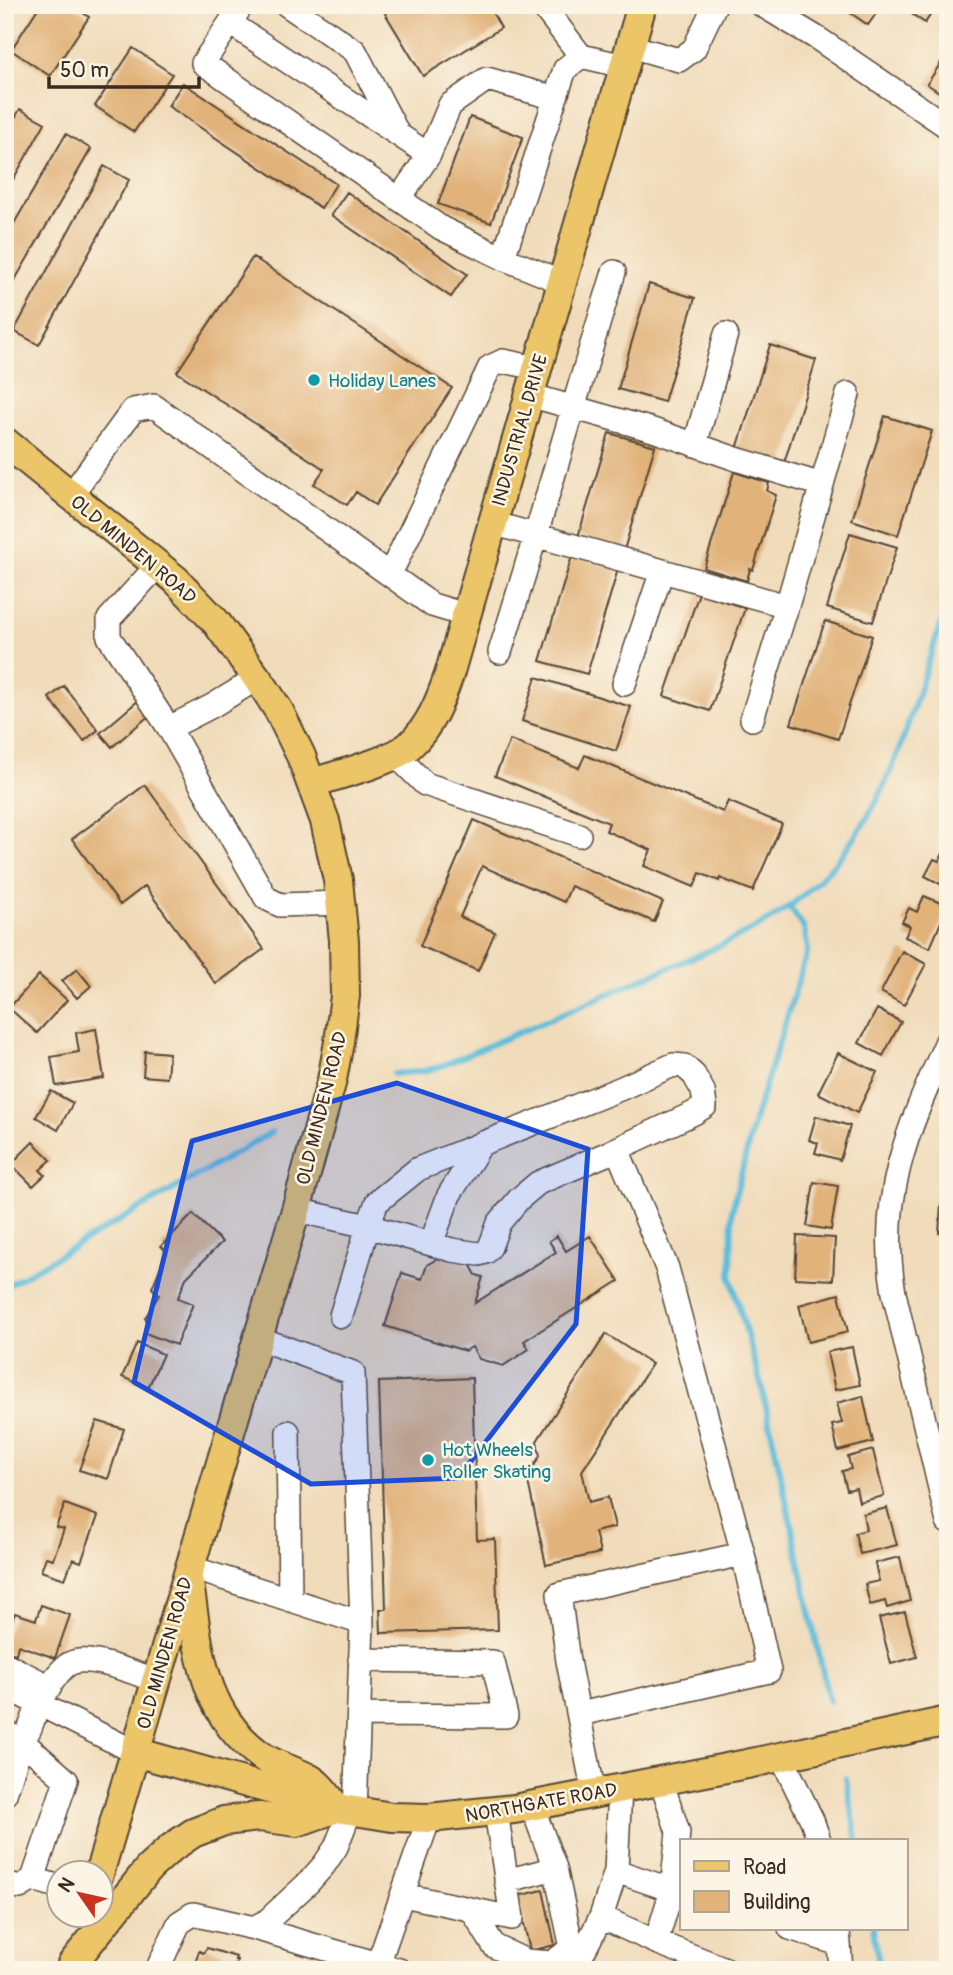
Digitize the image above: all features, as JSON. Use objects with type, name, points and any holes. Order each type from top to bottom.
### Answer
[{"type":"main road","name":"INDUSTRIAL DRIVE","points":[[312,783],[395,754],[421,733],[436,710],[449,675],[642,5]]},
{"type":"main road","name":"OLD MINDEN ROAD","points":[[5,442],[189,593],[258,678],[290,733],[312,783],[332,849],[341,903],[345,969],[339,1042],[332,1080],[103,1860]]},
{"type":"main road","points":[[188,1570],[201,1661],[209,1689],[220,1711],[237,1734],[257,1752],[314,1781],[348,1810]]},
{"type":"main road","name":"NORTHGATE ROAD","points":[[135,1752],[348,1810],[392,1817],[429,1818],[532,1806],[948,1721]]},
{"type":"main road","points":[[72,1967],[149,1868],[193,1833],[215,1824],[241,1819],[259,1817],[297,1822],[348,1810]]},
{"type":"main road","points":[[72,1967],[83,1930]]},
{"type":"street","points":[[542,5],[581,55]]},
{"type":"street","points":[[503,258],[565,69],[581,55],[680,60],[694,49],[715,5]]},
{"type":"street","points":[[762,5],[817,38],[948,127]]},
{"type":"street","points":[[298,8],[355,51],[399,135]]},
{"type":"street","points":[[429,155],[236,14],[202,63],[441,228],[503,258],[562,282]]},
{"type":"street","points":[[400,199],[429,155],[450,105],[487,79],[555,98]]},
{"type":"street","points":[[500,652],[614,272]]},
{"type":"street","points":[[695,445],[726,334]]},
{"type":"street","points":[[390,574],[490,367],[503,361],[537,368]]},
{"type":"street","points":[[752,719],[848,394]]},
{"type":"street","points":[[529,395],[653,430],[822,485]]},
{"type":"street","points":[[71,495],[133,410],[154,406],[432,605],[466,615]]},
{"type":"street","points":[[492,523],[787,606]]},
{"type":"street","points":[[158,565],[109,619],[109,637],[169,728],[266,898],[280,905],[341,903]]},
{"type":"street","points":[[624,684],[662,571]]},
{"type":"street","points":[[169,728],[258,678]]},
{"type":"street","points":[[395,754],[425,784],[579,835]]},
{"type":"street","points":[[948,1039],[903,1145],[889,1216],[890,1268],[937,1428],[948,1522]]},
{"type":"street","points":[[296,1210],[369,1226],[452,1250],[479,1254],[486,1252],[499,1223],[519,1199],[538,1183],[694,1113],[705,1106],[703,1091],[694,1075],[684,1066],[673,1065],[418,1169],[377,1202],[369,1226],[341,1316]]},
{"type":"street","points":[[431,1244],[449,1195],[482,1143]]},
{"type":"street","points":[[580,1714],[769,1671],[743,1554],[667,1268],[617,1149]]},
{"type":"street","points":[[254,1928],[267,1921],[308,1883],[324,1866],[336,1847],[348,1810],[359,1715],[362,1623],[353,1373],[258,1338]]},
{"type":"street","points":[[288,1432],[290,1600]]},
{"type":"street","points":[[574,1962],[601,1917],[616,1871],[607,1791],[580,1714],[568,1661],[559,1594],[743,1554]]},
{"type":"street","points":[[188,1570],[362,1623]]},
{"type":"street","points":[[13,1737],[27,1735],[45,1695],[62,1668],[73,1662],[88,1660],[156,1680]]},
{"type":"street","points":[[359,1715],[506,1716],[493,1662],[360,1660]]},
{"type":"street","points":[[5,1664],[45,1695],[135,1752]]},
{"type":"street","points":[[5,1687],[45,1695]]},
{"type":"street","points":[[5,1794],[13,1737]]},
{"type":"street","points":[[5,1883],[20,1887],[33,1879],[66,1780],[13,1737]]},
{"type":"street","points":[[781,1756],[819,1839]]},
{"type":"street","points":[[656,1942],[677,1891],[678,1832],[661,1780]]},
{"type":"street","points":[[532,1806],[555,1868],[574,1962]]},
{"type":"street","points":[[403,1895],[512,1919],[496,1811]]},
{"type":"street","points":[[157,1970],[179,1923],[193,1914],[254,1928],[384,1968],[403,1895],[429,1818]]},
{"type":"street","points":[[506,1881],[555,1868]]},
{"type":"street","points":[[616,1871],[677,1891]]},
{"type":"street","points":[[33,1879],[46,1883]]},
{"type":"street","points":[[472,1910],[494,1946],[526,1961],[574,1962]]},
{"type":"street","points":[[601,1917],[728,1970]]},
{"type":"street","points":[[802,1930],[838,1936],[841,1970]]},
{"type":"highlighted area","points":[[397,1083],[588,1149],[576,1324],[458,1478],[311,1484],[134,1382],[192,1141]]},
{"type":"building","points":[[40,5],[72,5],[89,17],[50,76],[11,50]]},
{"type":"building","points":[[380,5],[488,5],[501,28],[423,76]]},
{"type":"building","points":[[882,5],[868,25],[842,7]]},
{"type":"building","points":[[899,5],[937,5],[925,23]]},
{"type":"building","points":[[133,48],[172,74],[134,132],[95,106]]},
{"type":"building","points":[[948,52],[948,98],[927,84]]},
{"type":"building","points":[[183,83],[336,184],[321,208],[168,106]]},
{"type":"building","points":[[20,109],[45,123],[5,194],[5,136]]},
{"type":"building","points":[[470,117],[523,137],[491,223],[438,204]]},
{"type":"building","points":[[66,134],[91,149],[5,297],[5,239]]},
{"type":"building","points":[[104,166],[129,180],[39,345],[14,331]]},
{"type":"building","points":[[347,192],[467,274],[451,297],[331,215]]},
{"type":"building","name":"Holiday Lanes","points":[[253,257],[452,388],[375,505],[356,492],[347,505],[314,484],[324,469],[177,372]]},
{"type":"building","points":[[649,284],[695,298],[664,402],[618,389]]},
{"type":"building","points":[[770,345],[816,360],[784,463],[737,449]]},
{"type":"building","points":[[885,416],[932,431],[898,535],[852,520]]},
{"type":"building","points":[[609,433],[655,446],[624,550],[578,537]]},
{"type":"building","points":[[734,472],[769,483],[767,491],[776,495],[753,570],[750,569],[747,581],[704,568]]},
{"type":"building","points":[[850,533],[897,547],[873,622],[827,608]]},
{"type":"building","points":[[572,556],[618,569],[587,674],[540,661]]},
{"type":"building","points":[[699,593],[745,608],[710,711],[664,696]]},
{"type":"building","points":[[825,621],[872,636],[838,739],[791,724]]},
{"type":"building","points":[[536,677],[631,707],[616,751],[522,721]]},
{"type":"building","points":[[64,686],[98,730],[84,741],[49,698]]},
{"type":"building","points":[[139,700],[151,714],[112,747],[100,733]]},
{"type":"building","points":[[510,740],[579,768],[585,755],[723,812],[728,801],[782,824],[753,891],[700,873],[694,887],[644,866],[651,850],[606,831],[609,823],[495,776]]},
{"type":"building","points":[[145,785],[264,949],[216,984],[145,886],[120,905],[72,839]]},
{"type":"building","points":[[474,820],[663,902],[654,922],[571,886],[564,902],[482,866],[460,917],[495,932],[478,971],[420,946]]},
{"type":"building","points":[[948,845],[948,888],[925,876],[934,859],[939,861]]},
{"type":"building","points":[[924,896],[948,906],[930,948],[905,937],[910,926],[902,922],[909,908],[917,912]]},
{"type":"building","points":[[902,951],[926,964],[904,1005],[881,992]]},
{"type":"building","points":[[77,969],[91,986],[77,998],[62,981]]},
{"type":"building","points":[[39,975],[67,1000],[37,1033],[9,1008]]},
{"type":"building","points":[[877,1009],[901,1022],[883,1056],[859,1043]]},
{"type":"building","points":[[96,1029],[104,1078],[56,1086],[51,1057],[79,1052],[76,1033]]},
{"type":"building","points":[[145,1051],[169,1053],[167,1078],[143,1076]]},
{"type":"building","points":[[838,1053],[877,1072],[857,1113],[818,1093]]},
{"type":"building","points":[[51,1091],[73,1103],[58,1130],[36,1117]]},
{"type":"building","points":[[816,1116],[850,1126],[840,1160],[815,1153],[818,1143],[809,1140]]},
{"type":"building","points":[[33,1142],[51,1160],[40,1170],[45,1175],[33,1186],[11,1164]]},
{"type":"building","points":[[814,1182],[838,1186],[831,1230],[807,1226]]},
{"type":"building","points":[[941,1204],[948,1205],[948,1234],[939,1233]]},
{"type":"building","points":[[193,1214],[222,1242],[186,1278],[178,1298],[193,1304],[176,1345],[145,1333],[149,1322],[145,1318],[159,1295],[152,1288],[167,1252],[161,1246]]},
{"type":"building","points":[[557,1236],[566,1251],[590,1236],[619,1281],[524,1341],[529,1349],[503,1366],[479,1359],[472,1347],[465,1351],[385,1326],[402,1273],[422,1279],[427,1265],[442,1256],[470,1264],[476,1275],[483,1277],[475,1303],[556,1252],[549,1241]]},
{"type":"building","points":[[797,1236],[835,1238],[833,1280],[795,1278]]},
{"type":"building","points":[[839,1294],[848,1332],[808,1342],[799,1305]]},
{"type":"building","points":[[606,1334],[652,1364],[582,1471],[589,1502],[608,1497],[615,1527],[595,1532],[600,1553],[546,1565],[527,1477],[540,1456],[537,1441]]},
{"type":"building","points":[[137,1343],[163,1354],[148,1388],[122,1377]]},
{"type":"building","points":[[852,1347],[860,1385],[835,1390],[827,1352]]},
{"type":"building","name":"Hot Wheels Roller Skating","points":[[472,1378],[477,1540],[495,1539],[498,1630],[381,1633],[380,1609],[386,1609],[379,1382]]},
{"type":"building","points":[[863,1396],[873,1442],[838,1451],[832,1425],[842,1423],[837,1403]]},
{"type":"building","points":[[97,1421],[124,1429],[108,1479],[79,1470]]},
{"type":"building","points":[[873,1450],[884,1496],[859,1502],[856,1488],[847,1490],[842,1471],[851,1469],[848,1457]]},
{"type":"building","points":[[65,1504],[98,1516],[81,1562],[73,1559],[65,1579],[41,1571],[46,1557],[53,1559],[64,1529],[56,1527]]},
{"type":"building","points":[[887,1508],[897,1545],[860,1554],[855,1533],[866,1530],[863,1514]]},
{"type":"building","points":[[900,1557],[910,1601],[887,1608],[885,1601],[870,1605],[865,1584],[879,1581],[875,1563]]},
{"type":"building","points":[[41,1605],[70,1615],[55,1658],[18,1645],[16,1654],[5,1651],[5,1639],[15,1613],[36,1620]]},
{"type":"building","points":[[905,1612],[917,1657],[891,1664],[879,1618]]},
{"type":"building","points":[[543,1890],[555,1945],[530,1951],[518,1896]]},
{"type":"building","points":[[207,1948],[236,1957],[234,1970],[193,1970],[199,1951],[203,1953]]},
{"type":"waterway","points":[[394,1074],[439,1067],[702,954],[759,926],[792,904],[833,866],[856,836],[875,804],[906,732],[948,605]]},
{"type":"waterway","points":[[789,906],[804,928],[808,950],[754,1121],[732,1211],[731,1278],[762,1388],[829,1701]]},
{"type":"waterway","points":[[5,1287],[272,1132]]},
{"type":"waterway","points":[[846,1778],[857,1839]]},
{"type":"waterway","points":[[873,1930],[880,1970]]},
{"type":"place","name":"Holiday Lanes","points":[[314,380]]},
{"type":"place","name":"Hot Wheels Roller Skating","points":[[428,1460]]}]
